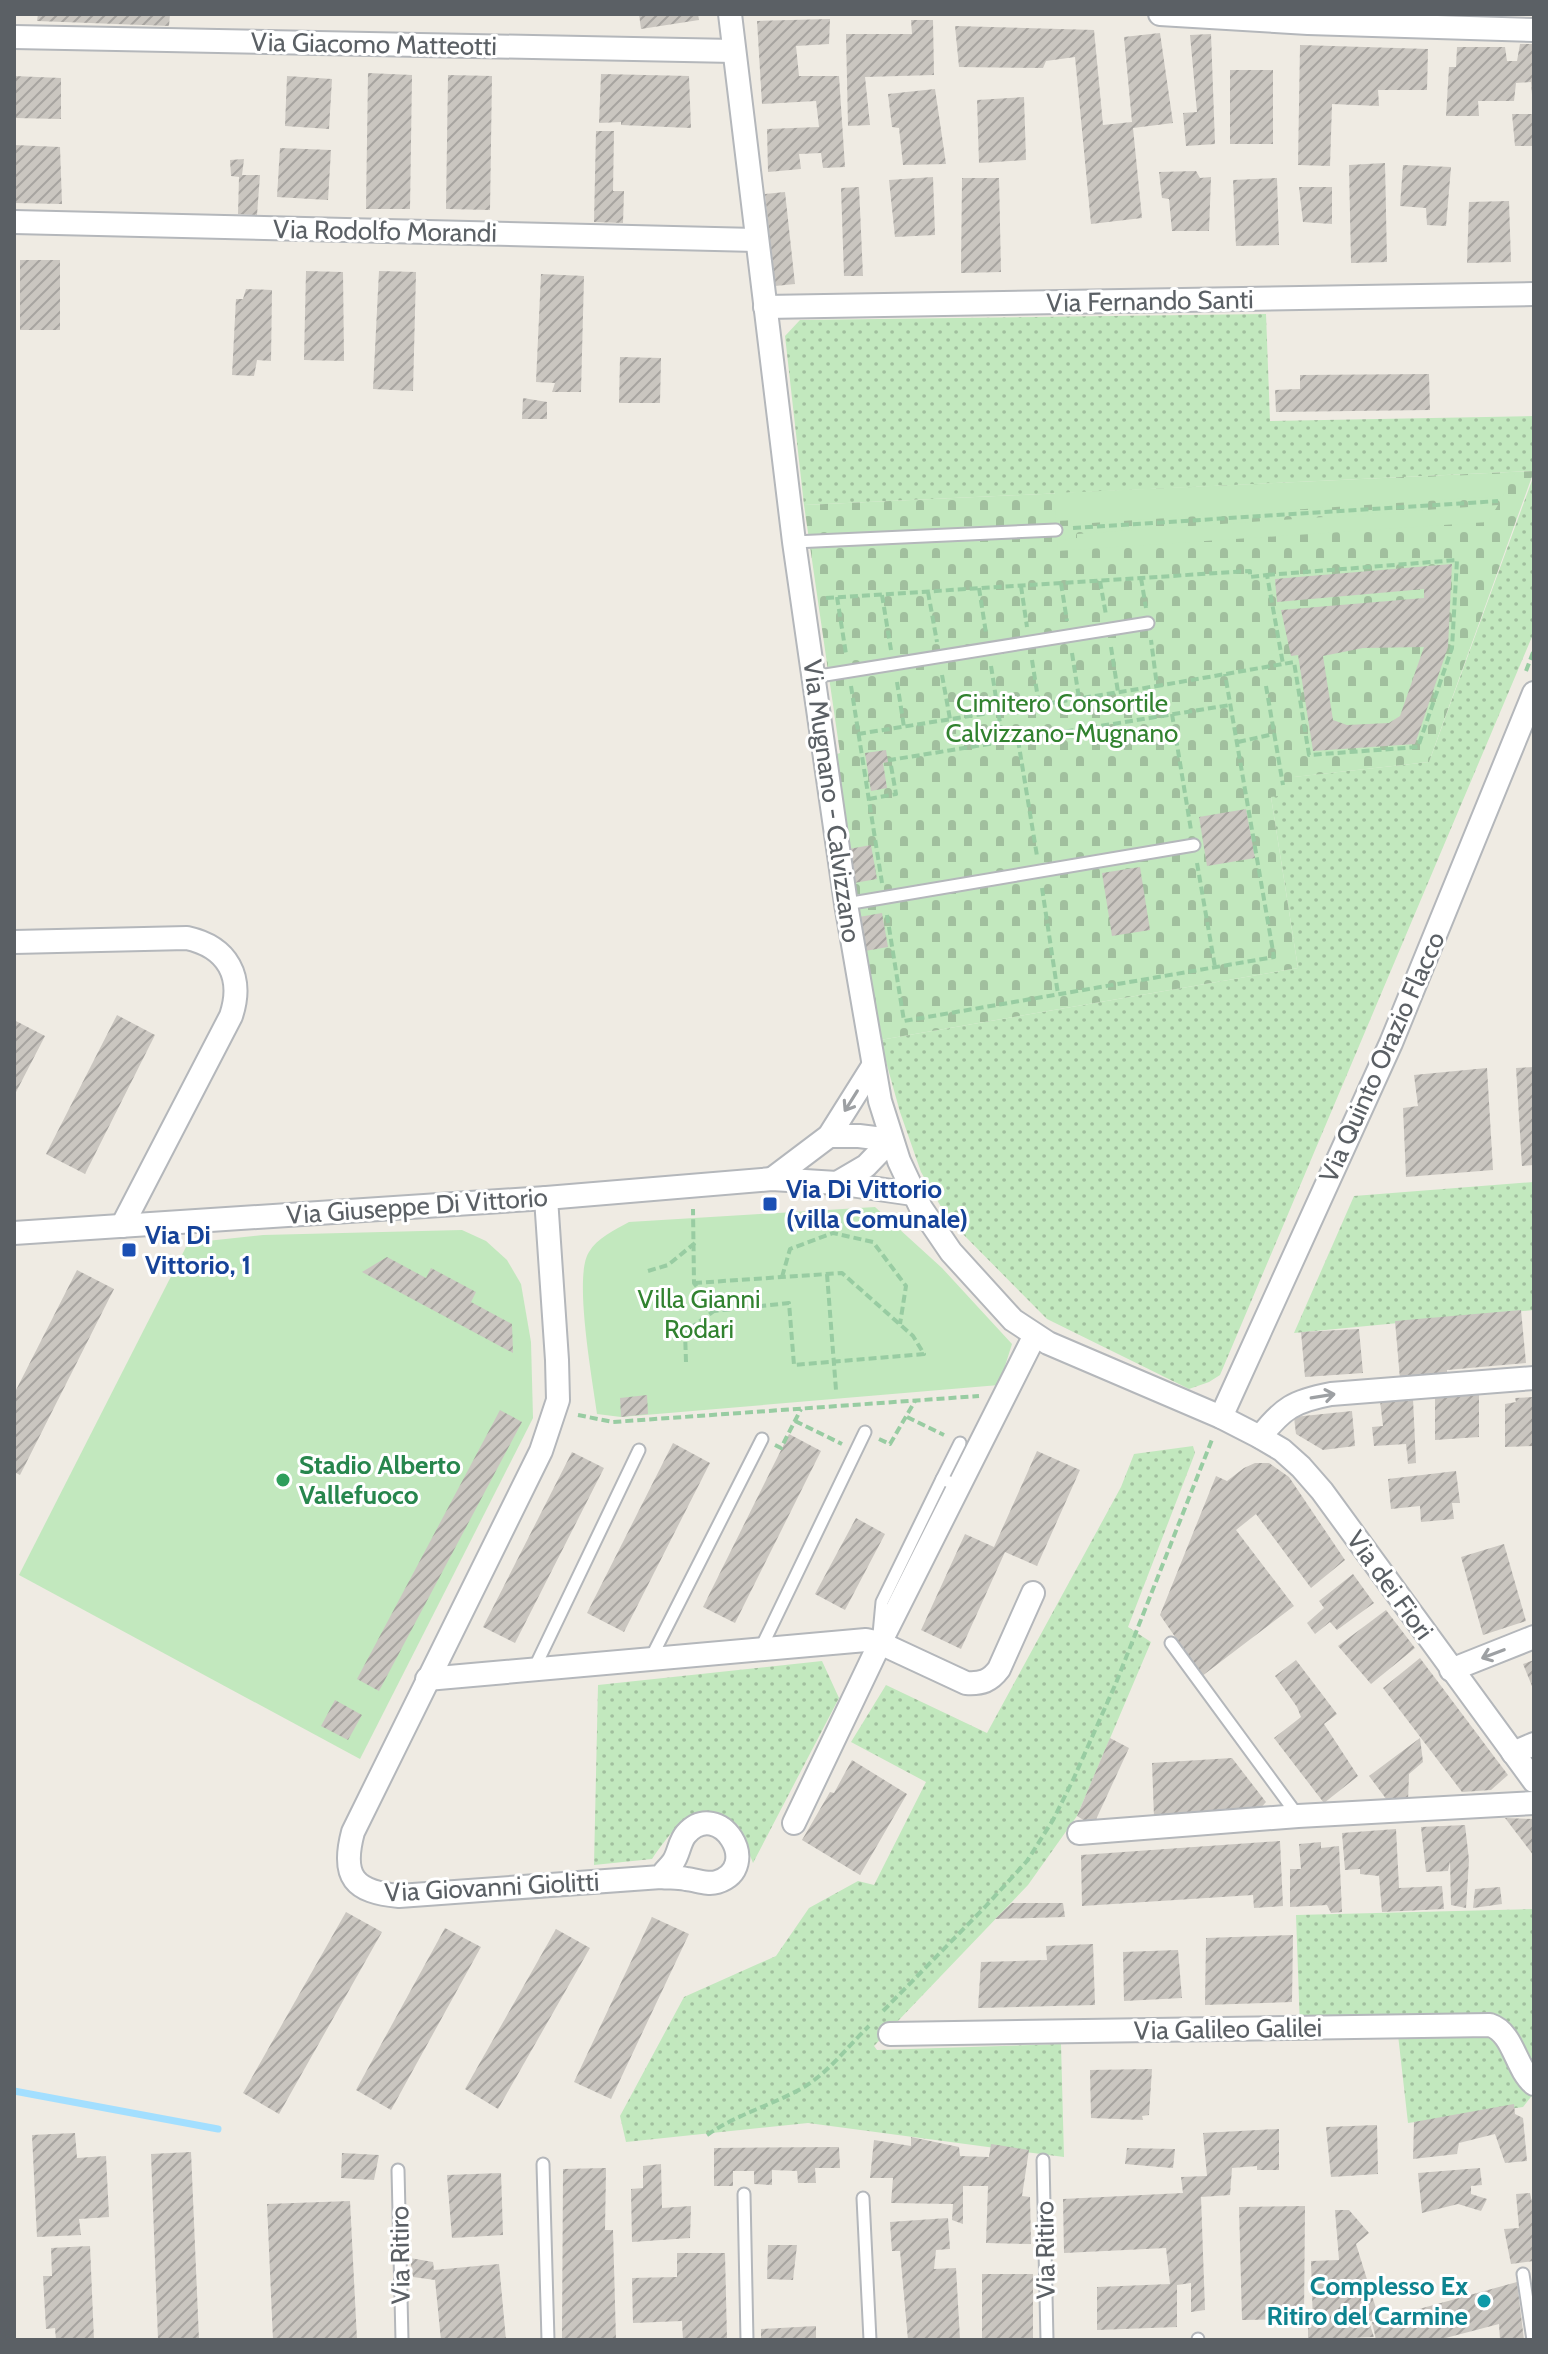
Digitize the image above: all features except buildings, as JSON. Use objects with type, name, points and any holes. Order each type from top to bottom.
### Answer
[{"type":"street","name":"Via Mugnano - Calvizzano","points":[[730,14],[813,677],[873,1066],[891,1140],[913,1194],[951,1252],[1013,1320],[1048,1343],[1221,1417]]},
{"type":"street","points":[[1160,14],[1308,23],[1534,30]]},
{"type":"street","name":"Via Giacomo Matteotti","points":[[14,37],[734,51]]},
{"type":"street","name":"Via Rodolfo Morandi","points":[[14,222],[756,240]]},
{"type":"street","name":"Via Fernando Santi","points":[[765,307],[1534,294]]},
{"type":"street","name":"Via Quinto Orazio Flacco","points":[[1221,1417],[1391,1043],[1534,693]]},
{"type":"street","points":[[14,942],[187,938],[204,942],[218,951],[236,982],[237,999],[231,1016],[122,1226]]},
{"type":"street","points":[[772,1179],[829,1136],[873,1066]]},
{"type":"street","points":[[829,1136],[891,1140]]},
{"type":"street","points":[[837,1183],[866,1166],[891,1140]]},
{"type":"street","name":"Via Giuseppe Di Vittorio","points":[[14,1233],[546,1198],[772,1179],[837,1183],[913,1194]]},
{"type":"street","name":"Via Giovanni Giolitti","points":[[546,1198],[557,1360],[556,1408],[541,1451],[353,1832],[349,1848],[351,1870],[354,1880],[364,1890],[399,1896],[661,1877]]},
{"type":"street","points":[[794,1823],[880,1643],[950,1483],[1005,1394],[1035,1335]]},
{"type":"street","points":[[1260,1437],[1287,1408],[1307,1399],[1331,1394],[1534,1378]]},
{"type":"street","name":"Via dei Fiori","points":[[1221,1417],[1282,1450],[1322,1491],[1534,1781]]},
{"type":"street","points":[[427,1679],[866,1640],[880,1643],[966,1683],[984,1682],[999,1669],[1033,1593]]},
{"type":"street","points":[[1451,1670],[1534,1637]]},
{"type":"street","points":[[1513,1753],[1534,1744]]},
{"type":"street","points":[[1079,1833],[1298,1816],[1534,1803]]},
{"type":"street","name":"Via Galileo Galilei","points":[[890,2034],[1490,2025],[1502,2030],[1526,2076],[1534,2084]]},
{"type":"lane","points":[[794,542],[1056,530]]},
{"type":"lane","points":[[813,677],[1148,623]]},
{"type":"lane","points":[[846,904],[1194,845]]},
{"type":"lane","points":[[761,1648],[865,1432]]},
{"type":"lane","points":[[651,1658],[762,1439]]},
{"type":"lane","points":[[950,1483],[960,1443]]},
{"type":"lane","points":[[534,1669],[639,1450]]},
{"type":"lane","points":[[1171,1643],[1298,1816]]},
{"type":"lane","name":"Via Ritiro","points":[[1043,2160],[1047,2340]]},
{"type":"lane","points":[[543,2164],[548,2340]]},
{"type":"lane","name":"Via Ritiro","points":[[398,2170],[402,2340]]},
{"type":"lane","points":[[744,2194],[747,2340]]},
{"type":"lane","points":[[863,2198],[870,2340]]},
{"type":"lane","points":[[1523,2274],[1533,2340]]},
{"type":"path","points":[[1056,530],[1498,501]]},
{"type":"path","points":[[825,598],[1250,571],[1250,577],[1457,560],[1452,648],[1418,747],[1309,755],[1294,662],[858,734]]},
{"type":"path","points":[[1267,575],[1283,664]]},
{"type":"path","points":[[1141,578],[1157,686]]},
{"type":"path","points":[[1225,674],[1274,957]]},
{"type":"path","points":[[1266,686],[1283,785]]},
{"type":"path","points":[[869,799],[896,794],[890,760],[1230,705]]},
{"type":"path","points":[[998,712],[1003,742]]},
{"type":"path","points":[[1237,742],[1274,734]]},
{"type":"path","points":[[692,1187],[694,1283],[714,1311]]},
{"type":"path","points":[[782,1277],[790,1249],[833,1233],[873,1242],[906,1286],[900,1324]]},
{"type":"path","points":[[648,1271],[668,1265],[695,1243]]},
{"type":"path","points":[[686,1362],[685,1332],[714,1311],[789,1303],[794,1365],[924,1354],[913,1336],[842,1273],[694,1283]]},
{"type":"path","points":[[827,1274],[836,1390]]},
{"type":"path","points":[[556,1408],[613,1422],[1005,1394]]},
{"type":"path","points":[[865,1432],[890,1444],[915,1401]]},
{"type":"path","points":[[762,1439],[781,1448],[801,1409]]},
{"type":"path","points":[[907,1417],[960,1443]]},
{"type":"path","points":[[707,2135],[726,2121],[789,2095],[817,2078],[1027,1861],[1073,1780],[1116,1683],[1221,1417]]},
{"type":"path","points":[[795,1421],[855,1450]]},
{"type":"green space","points":[[1266,314],[1270,421],[1534,416],[1534,471],[804,505],[785,336],[800,320]]},
{"type":"green space","name":"Cimitero Consortile Calvizzano-Mugnano","points":[[1534,471],[1429,762],[1294,777],[1296,793],[1271,797],[1298,968],[880,1040],[834,755],[840,753],[804,505]]},
{"type":"green space","points":[[1515,473],[1503,496],[1076,524],[1076,520],[1056,521],[1055,493]]},
{"type":"green space","points":[[1534,475],[1534,632],[1220,1375],[1189,1389],[1047,1319],[948,1219],[921,1172],[880,1040],[1298,968],[1271,797],[1293,777],[1429,762]]},
{"type":"green space","points":[[1498,505],[1488,522],[1057,551],[1058,540],[1077,538],[1077,534]]},
{"type":"green space","points":[[1534,1182],[1534,1310],[1294,1333],[1354,1196]]},
{"type":"green space","name":"Villa Gianni Rodari","points":[[875,1207],[942,1268],[1012,1344],[999,1385],[621,1417],[597,1414],[583,1283],[589,1252],[601,1238],[629,1222]]},
{"type":"green space","name":"Stadio Alberto Vallefuoco","points":[[462,1230],[486,1241],[507,1260],[521,1284],[531,1342],[533,1418],[360,1759],[19,1575],[188,1243],[263,1235]]},
{"type":"green space","points":[[1193,1446],[1195,1453],[1128,1627],[1151,1642],[1077,1816],[1028,1885],[874,2046],[877,2050],[1061,2044],[1064,2157],[808,2123],[626,2142],[620,2116],[684,1997],[776,1956],[809,1908],[858,1881],[874,1885],[926,1782],[851,1742],[886,1685],[987,1733],[1121,1487],[1134,1454]]},
{"type":"green space","points":[[822,1661],[839,1698],[753,1863],[738,1825],[708,1816],[687,1820],[678,1826],[652,1859],[594,1865],[598,1685]]},
{"type":"green space","points":[[1534,1909],[1534,2093],[1523,2107],[1408,2123],[1397,2026],[1300,2028],[1296,1915]]},
{"type":"waterway","points":[[14,2091],[218,2129]]},
{"type":"place","name":"Via Di Vittorio (villa Comunale)","points":[[770,1204]]},
{"type":"place","name":"Via Di Vittorio, 1","points":[[129,1250]]},
{"type":"place","name":"Stadio Alberto Vallefuoco","points":[[283,1480]]},
{"type":"place","name":"Complesso Ex Ritiro del Carmine","points":[[1484,2301]]}]
